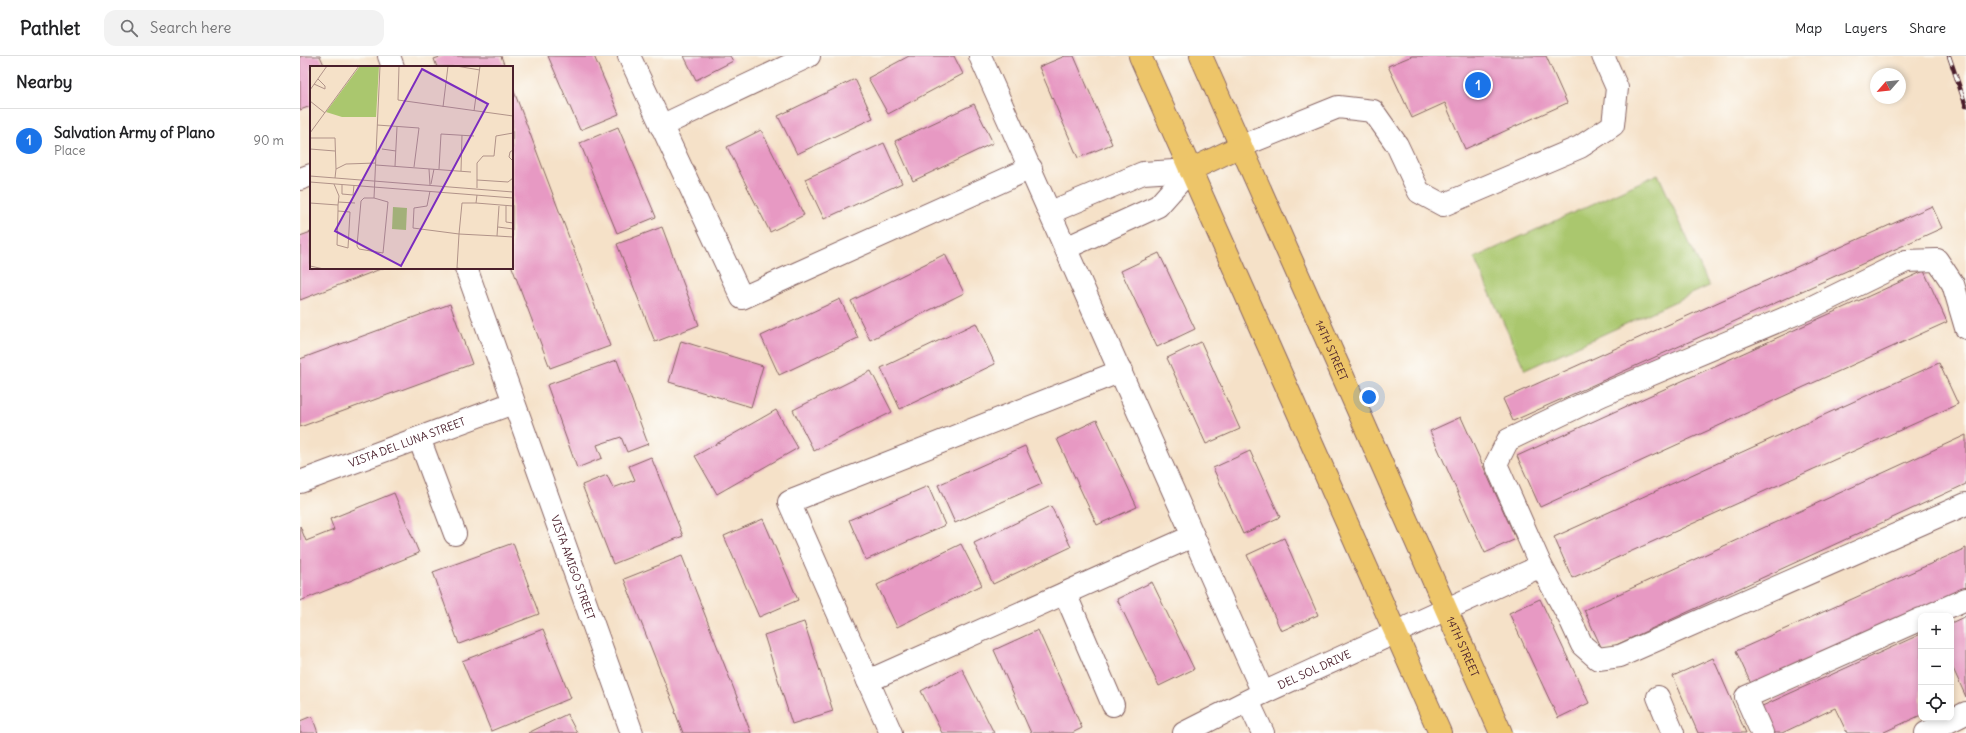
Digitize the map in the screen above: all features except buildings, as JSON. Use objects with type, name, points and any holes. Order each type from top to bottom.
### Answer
[{"type":"main road","points":[[1140,56],[1440,733]]},
{"type":"main road","name":"14TH STREET","points":[[1201,56],[1501,733]]},
{"type":"main road","points":[[1190,170],[1241,146]]},
{"type":"street","points":[[389,56],[393,66]]},
{"type":"street","points":[[629,56],[742,298],[1031,168]]},
{"type":"street","points":[[661,126],[809,56]]},
{"type":"street","points":[[980,56],[1051,212],[1193,536],[1255,697],[1263,733]]},
{"type":"street","points":[[1241,146],[1338,107],[1373,111],[1397,145],[1419,192],[1443,205],[1580,147],[1613,125],[1616,88],[1602,56]]},
{"type":"street","points":[[1051,212],[1143,173],[1190,170]]},
{"type":"street","points":[[1066,248],[1158,206],[1190,170]]},
{"type":"street","points":[[300,179],[310,175]]},
{"type":"street","points":[[1966,328],[1953,284],[1937,260],[1906,261],[1814,306],[1602,395],[1508,440],[1496,464],[1541,566],[1582,645],[1598,659],[1620,656],[1966,504]]},
{"type":"street","name":"VISTA AMIGO STREET","points":[[466,269],[632,733]]},
{"type":"street","points":[[891,733],[789,502],[1121,371]]},
{"type":"street","name":"VISTA DEL LUNA STREET","points":[[300,482],[513,403]]},
{"type":"street","points":[[419,438],[455,534]]},
{"type":"street","points":[[868,681],[1193,536]]},
{"type":"street","name":"DEL SOL DRIVE","points":[[1184,733],[1255,697],[1395,631],[1541,566]]},
{"type":"street","points":[[1065,593],[1113,706]]},
{"type":"street","points":[[1935,613],[1966,599]]},
{"type":"street","points":[[1762,733],[1746,697],[1918,620]]},
{"type":"street","points":[[1658,697],[1673,733]]},
{"type":"street","points":[[1926,733],[1966,713]]},
{"type":"green space","points":[[1658,174],[1709,286],[1525,370],[1474,258]]},
{"type":"railway","points":[[1949,56],[1966,106]]},
{"type":"place","name":"Salvation Army of Plano","points":[[1478,85]]}]
